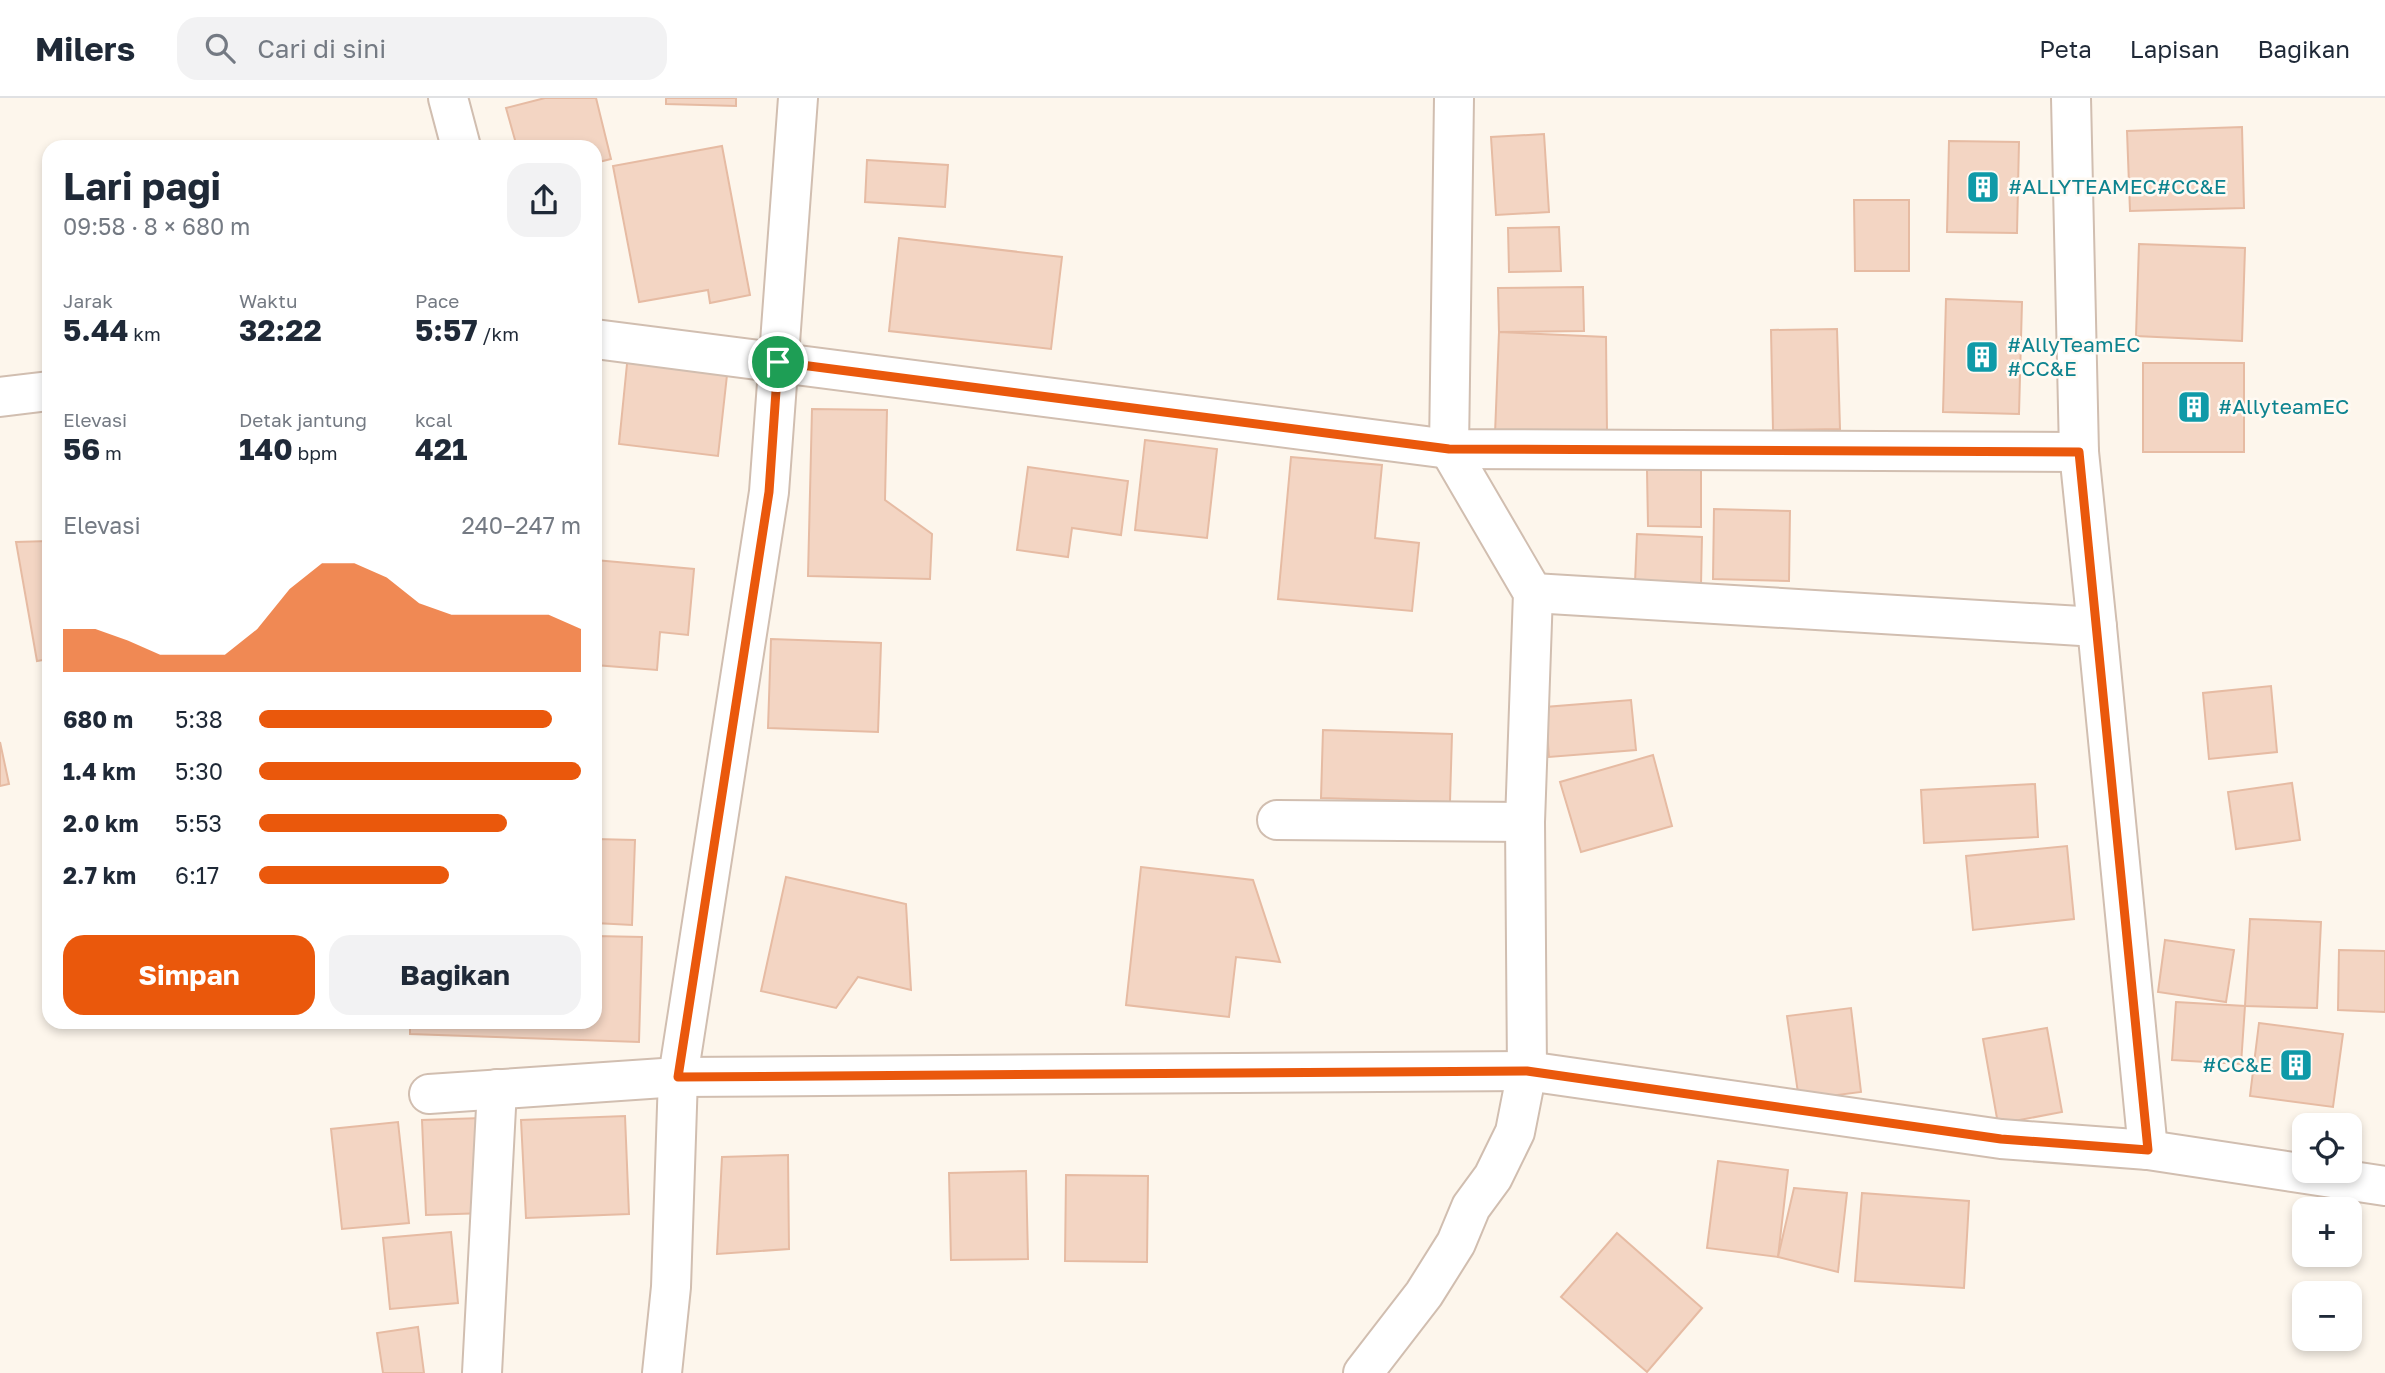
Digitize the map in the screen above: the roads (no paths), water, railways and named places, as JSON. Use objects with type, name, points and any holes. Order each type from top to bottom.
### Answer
[{"type":"street","points":[[448,98],[459,140]]},
{"type":"street","points":[[662,1373],[671,1287],[678,1077],[769,492],[798,98]]},
{"type":"street","points":[[1363,1373],[1424,1294],[1456,1243],[1471,1208],[1493,1177],[1515,1132],[1527,1071],[1525,822],[1533,593],[1449,449],[1454,98]]},
{"type":"street","points":[[2071,98],[2079,452],[2148,1150]]},
{"type":"street","points":[[602,340],[1449,449],[2079,452]]},
{"type":"street","points":[[0,397],[42,392]]},
{"type":"street","points":[[1533,593],[2097,627]]},
{"type":"street","points":[[1277,820],[1525,822]]},
{"type":"street","points":[[429,1094],[678,1077],[1527,1071],[2001,1139],[2148,1150],[2385,1186]]},
{"type":"street","points":[[482,1373],[497,1089]]},
{"type":"place","name":"#ALLYTEAMEC#CC&E","points":[[1983,187]]},
{"type":"place","name":"#AllyTeamEC #CC&E","points":[[1982,357]]},
{"type":"place","name":"#AllyteamEC","points":[[2194,407]]},
{"type":"place","name":"#CC&E","points":[[2296,1065]]}]
